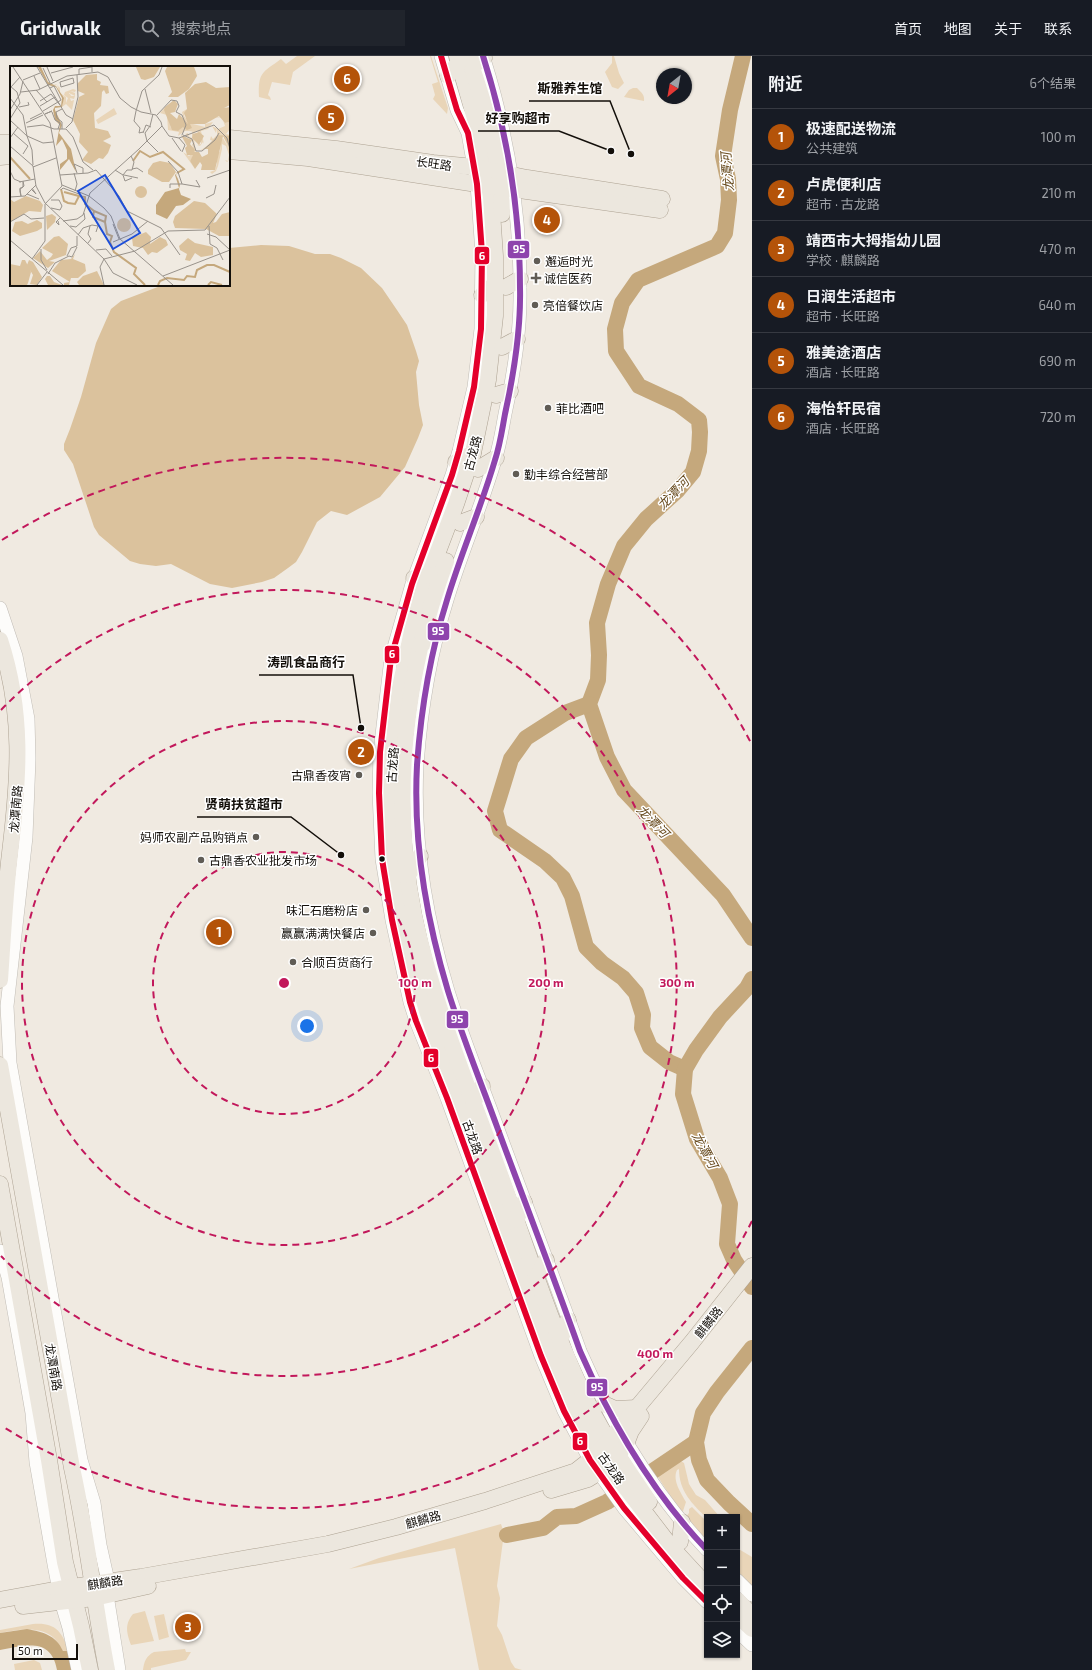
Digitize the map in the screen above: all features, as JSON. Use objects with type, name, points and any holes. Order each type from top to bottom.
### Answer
[{"type":"main road","points":[[448,76],[471,59]]},
{"type":"main road","name":"古龙路","points":[[471,59],[495,122],[494,179],[501,285],[502,347],[491,394],[473,453],[440,579],[420,645],[418,689],[404,757],[410,789],[408,875],[414,913],[421,943],[452,1022],[473,1103],[537,1277],[548,1340]]},
{"type":"main road","name":"古龙路","points":[[456,519],[478,469],[491,423],[495,316],[501,285],[494,240],[491,197],[494,179],[472,102],[471,59]]},
{"type":"main road","name":"长旺路","points":[[230,138],[336,148],[433,163],[494,179]]},
{"type":"main road","name":"长旺路","points":[[230,151],[494,179],[661,204]]},
{"type":"main road","points":[[0,157],[10,156]]},
{"type":"main road","points":[[482,253],[494,240]]},
{"type":"main road","points":[[482,295],[501,285],[520,279]]},
{"type":"main road","points":[[481,329],[495,316]]},
{"type":"main road","points":[[502,347],[517,339]]},
{"type":"main road","points":[[456,462],[473,453]]},
{"type":"main road","points":[[478,469],[496,458]]},
{"type":"main road","points":[[434,521],[476,517]]},
{"type":"main road","points":[[414,578],[440,579]]},
{"type":"main road","name":"古龙路","points":[[440,579],[423,591],[403,670],[395,725],[389,811],[403,927],[426,1011],[497,1219],[548,1340],[584,1396],[609,1452],[631,1486],[657,1539],[686,1564],[704,1583]]},
{"type":"main road","points":[[420,645],[436,636]]},
{"type":"main road","name":"龙潭南路","points":[[0,640],[9,673],[15,706],[18,756],[0,980]]},
{"type":"main road","points":[[382,740],[395,725]]},
{"type":"main road","points":[[408,875],[420,856]]},
{"type":"main road","name":"龙潭南路","points":[[0,1065],[41,1264],[72,1468],[100,1590],[107,1670]]},
{"type":"main road","points":[[473,1103],[482,1086]]},
{"type":"main road","name":"龙潭南路","points":[[1,1193],[50,1460],[65,1562],[66,1595],[81,1626],[90,1670]]},
{"type":"main road","points":[[516,1220],[524,1202]]},
{"type":"main road","points":[[537,1277],[546,1260]]},
{"type":"main road","name":"麒麟路","points":[[0,1600],[66,1595],[100,1590],[236,1561],[328,1544],[382,1531],[484,1501],[576,1471],[609,1452],[631,1431],[643,1413],[673,1380],[731,1302],[752,1266]]},
{"type":"main road","name":"麒麟路","points":[[609,1452],[637,1408],[731,1302],[752,1284]]},
{"type":"main road","points":[[548,1340],[568,1320]]},
{"type":"main road","points":[[604,1404],[615,1409],[637,1408]]},
{"type":"main road","name":"古龙路","points":[[631,1486],[704,1567]]},
{"type":"main road","points":[[680,1542],[682,1522]]},
{"type":"main road","points":[[685,1581],[686,1564]]},
{"type":"main road","name":"麒麟路","points":[[0,1610],[66,1595]]},
{"type":"main road","points":[[740,1603],[752,1614]]},
{"type":"main road","points":[[740,1618],[752,1629]]},
{"type":"street","points":[[442,56],[457,110],[468,134],[494,179],[519,241],[520,279],[517,339],[456,462],[414,578],[391,658],[382,740],[379,793],[382,859],[392,920],[410,1002],[497,1219]]},
{"type":"street","points":[[418,689],[436,636],[440,579],[476,517],[496,458],[491,394],[477,368],[481,329],[482,253],[494,179]]},
{"type":"street","points":[[0,608],[16,656],[28,719],[29,759],[26,837],[7,1006],[10,1063],[41,1264]]},
{"type":"street","points":[[410,813],[420,856],[433,936],[452,1022],[482,1086],[568,1320],[604,1404],[609,1452],[631,1486],[682,1522],[704,1547]]},
{"type":"street","points":[[0,1251],[8,1277],[32,1413],[36,1462],[66,1595],[69,1628],[78,1670]]},
{"type":"street","points":[[548,1340],[564,1410],[579,1441],[609,1452]]},
{"type":"street","points":[[657,1539],[685,1581],[704,1599]]},
{"type":"street","points":[[740,1583],[752,1595]]},
{"type":"street","points":[[100,1590],[119,1670]]},
{"type":"street","points":[[740,1633],[752,1645]]},
{"type":"shaded area","points":[[297,56],[315,56],[293,72],[290,85],[272,82],[268,95],[271,100],[259,97],[259,82],[262,74],[281,59],[286,64]]},
{"type":"shaded area","points":[[430,56],[448,108],[447,114],[433,99],[435,95],[432,84],[438,82]]},
{"type":"shaded area","points":[[612,56],[614,56],[619,73],[624,83],[618,89],[612,87],[605,72],[612,63]]},
{"type":"shaded area","points":[[637,88],[641,92],[644,97],[644,101],[624,97],[629,90]]},
{"type":"shaded area","points":[[261,245],[289,246],[315,254],[330,254],[361,268],[382,288],[407,325],[419,361],[416,372],[419,405],[423,425],[405,467],[380,497],[347,515],[331,511],[317,522],[296,562],[274,578],[232,588],[210,584],[171,564],[156,566],[130,561],[99,535],[94,527],[73,464],[64,450],[64,444],[81,397],[96,343],[111,309],[121,301],[160,286],[230,286],[230,248]]},
{"type":"shaded area","points":[[679,1460],[684,1463],[689,1484],[696,1495],[705,1500],[717,1514],[704,1514],[704,1515],[696,1508],[687,1496],[681,1484],[679,1469],[677,1470],[676,1474],[676,1482],[686,1502],[682,1514],[658,1477],[659,1474]]},
{"type":"shaded area","points":[[692,1507],[704,1519],[704,1539],[686,1517],[689,1513],[689,1509]]},
{"type":"shaded area","points":[[501,1524],[504,1533],[497,1586],[500,1598],[497,1626],[502,1635],[511,1662],[515,1668],[522,1670],[479,1670],[455,1548],[349,1569],[379,1558]]},
{"type":"shaded area","points":[[740,1550],[752,1557],[752,1588],[740,1576]]},
{"type":"shaded area","points":[[145,1611],[154,1641],[131,1645],[127,1629],[128,1622],[133,1614]]},
{"type":"shaded area","points":[[164,1614],[169,1637],[159,1640],[154,1616]]},
{"type":"shaded area","points":[[33,1624],[52,1626],[56,1629],[63,1638],[68,1651],[63,1651],[54,1638],[42,1631],[28,1630],[0,1633],[0,1630]]},
{"type":"shaded area","points":[[27,1629],[48,1635],[57,1641],[63,1651],[68,1651],[72,1670],[57,1670],[54,1659],[49,1652],[43,1648],[27,1646],[0,1650],[0,1633]]},
{"type":"shaded area","points":[[185,1649],[186,1652],[191,1652],[186,1660],[151,1668],[151,1670],[143,1670],[144,1664],[149,1655],[154,1652]]},
{"type":"shaded area","points":[[34,1660],[40,1663],[42,1670],[15,1670],[14,1664]]},
{"type":"waterway","name":"龙潭河","points":[[743,56],[730,110],[723,156],[728,179],[729,200],[725,233],[717,246],[638,280],[622,303],[615,329],[616,351],[639,386],[678,404],[699,420],[699,451],[693,472],[678,490],[646,519],[624,546],[608,584],[597,623],[599,655],[598,680],[589,704],[607,757],[624,790],[723,895],[752,938]]},
{"type":"waterway","points":[[589,704],[565,713],[526,738],[511,759],[495,811],[500,830],[545,861],[563,878],[572,896],[586,947],[602,963],[623,978],[636,993],[643,1015],[642,1028],[650,1047],[669,1062],[685,1069]]},
{"type":"waterway","name":"龙潭河","points":[[752,979],[747,988],[720,1017],[696,1050],[685,1069],[683,1094],[697,1139],[720,1178],[730,1204],[727,1244],[734,1260],[752,1287]]},
{"type":"waterway","name":"龙潭河","points":[[752,1348],[717,1392],[703,1413],[696,1442],[699,1460],[707,1480],[752,1524]]},
{"type":"waterway","points":[[507,1535],[543,1528],[557,1517],[576,1516],[607,1502],[696,1442]]},
{"type":"transit line","name":"6","points":[[441,56],[457,110],[468,133],[477,184],[482,253],[481,329],[474,387],[459,451],[452,475],[412,584],[391,658],[380,752],[379,793],[382,859],[392,920],[410,1002],[416,1021],[447,1098],[541,1356],[564,1411],[590,1460],[624,1508],[683,1578],[704,1599]]},
{"type":"transit line","name":"95","points":[[483,56],[499,113],[515,200],[519,258],[520,304],[518,336],[514,367],[498,449],[484,496],[458,565],[447,600],[427,682],[419,744],[416,794],[419,851],[427,907],[433,936],[453,1008],[580,1351],[606,1405],[635,1456],[668,1505],[704,1547]]},
{"type":"place","name":"海怡轩民宿","points":[[347,79]]},
{"type":"place","name":"雅美途酒店","points":[[331,118]]},
{"type":"place","name":"好享购超市","points":[[611,151]]},
{"type":"place","name":"斯雅养生馆","points":[[631,154]]},
{"type":"place","name":"日润生活超市","points":[[547,220]]},
{"type":"place","name":"邂逅时光","points":[[537,261]]},
{"type":"place","name":"诚信医药","points":[[536,278]]},
{"type":"place","name":"亮倍餐饮店","points":[[535,305]]},
{"type":"place","name":"菲比酒吧","points":[[548,408]]},
{"type":"place","name":"勤丰综合经营部","points":[[516,474]]},
{"type":"place","name":"涛凯食品商行","points":[[361,728]]},
{"type":"place","name":"卢虎便利店","points":[[361,752]]},
{"type":"place","name":"古鼎香夜宵","points":[[359,775]]},
{"type":"place","name":"妈师农副产品购销点","points":[[256,837]]},
{"type":"place","name":"贤萌扶贫超市","points":[[341,855]]},
{"type":"place","name":"古鼎香农业批发市场","points":[[201,860]]},
{"type":"place","name":"味汇石磨粉店","points":[[366,910]]},
{"type":"place","name":"极速配送物流","points":[[219,932]]},
{"type":"place","name":"赢赢满满快餐店","points":[[373,933]]},
{"type":"place","name":"合顺百货商行","points":[[293,962]]},
{"type":"place","name":"靖西市大拇指幼儿园","points":[[188,1627]]}]
